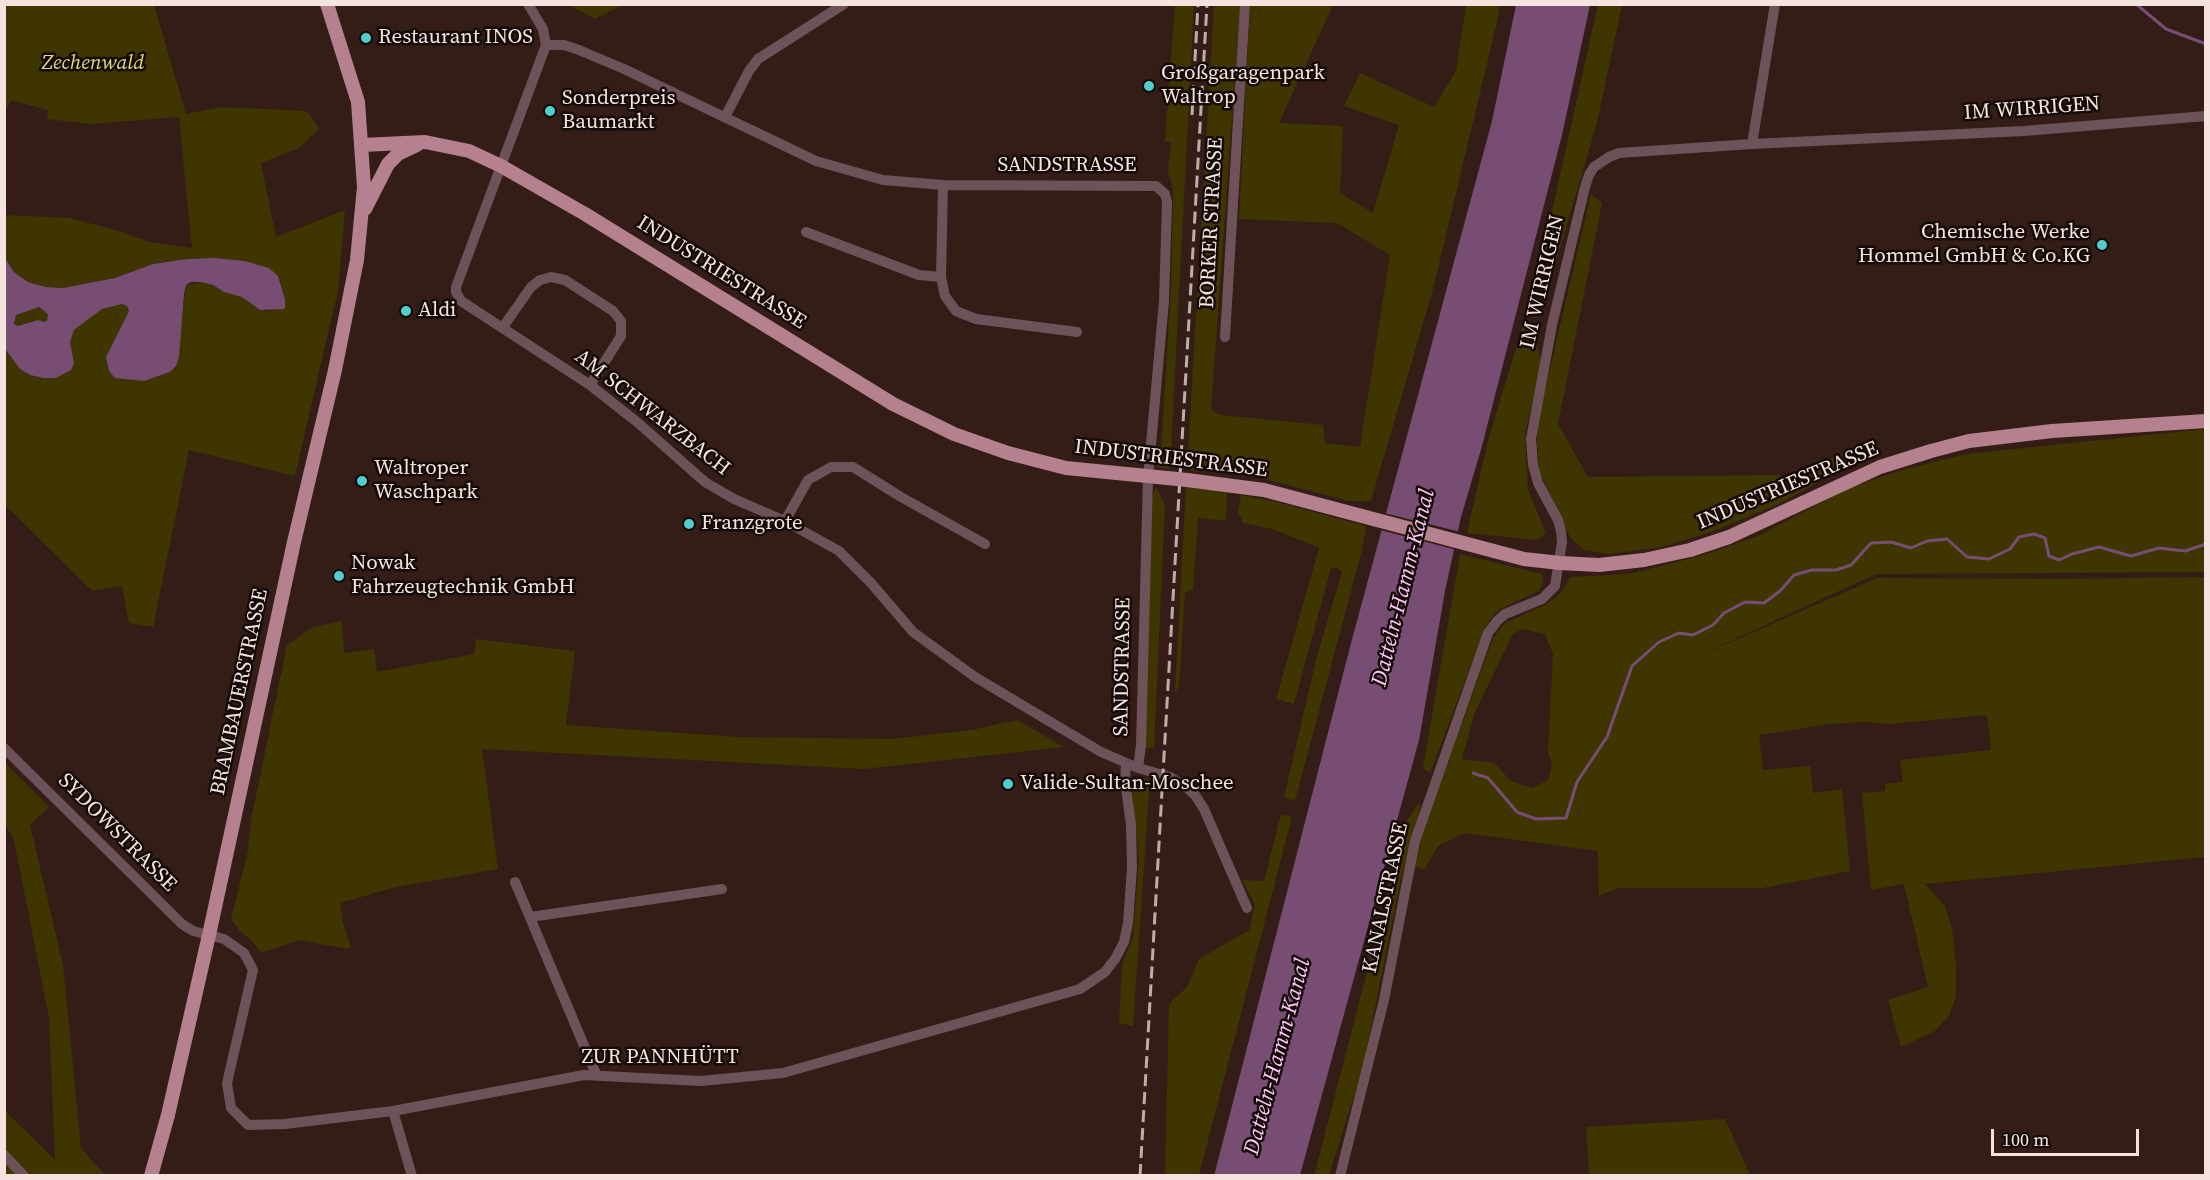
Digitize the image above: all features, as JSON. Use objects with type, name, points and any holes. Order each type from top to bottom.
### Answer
[{"type":"main road","name":"BRAMBAUERSTRASSE","points":[[151,1176],[174,1088],[209,934],[289,564],[342,341],[357,260],[364,187],[358,102],[327,4]]},
{"type":"main road","name":"BRAMBAUERSTRASSE","points":[[362,216],[387,165],[398,154],[425,142]]},
{"type":"main road","name":"INDUSTRIESTRASSE","points":[[362,145],[425,142],[469,151],[501,165],[576,208],[893,404],[954,434],[1008,453],[1066,468],[1264,490],[1524,559],[1599,565],[1690,550],[1729,537],[1880,467],[1970,441],[2052,431],[2205,421]]},
{"type":"street","points":[[501,165],[546,45],[543,29],[528,4]]},
{"type":"street","points":[[725,117],[748,71],[758,59],[844,4]]},
{"type":"street","name":"BORKER STRASSE","points":[[1225,337],[1245,4]]},
{"type":"street","points":[[1752,144],[1775,4]]},
{"type":"street","name":"SANDSTRASSE","points":[[546,45],[564,45],[579,50],[816,161],[883,180],[943,185],[1156,186],[1165,194],[1167,202],[1164,301],[1148,477],[1141,745],[1138,768]]},
{"type":"street","name":"IM WIRRIGEN","points":[[1560,563],[1563,542],[1561,531],[1538,483],[1533,465],[1531,439],[1546,348],[1589,175],[1601,161],[1619,153],[2024,131],[2205,116]]},
{"type":"street","name":"AM SCHWARZBACH","points":[[501,165],[456,292],[461,301],[473,311],[502,327],[590,385],[637,422],[705,482],[734,499],[785,521],[839,551],[871,583],[913,632],[975,676],[1101,752],[1126,764],[1170,777],[1195,795],[1204,809],[1247,908]]},
{"type":"street","points":[[943,185],[941,277],[945,296],[956,311],[976,319],[1077,332]]},
{"type":"street","points":[[806,232],[919,275],[941,277]]},
{"type":"street","points":[[502,327],[531,287],[546,278],[556,277],[565,280],[613,311],[621,321],[621,336],[590,385]]},
{"type":"street","points":[[785,521],[808,480],[831,467],[853,467],[901,497],[986,544]]},
{"type":"street","name":"KANALSTRASSE","points":[[1340,1176],[1384,1000],[1415,841],[1488,633],[1505,614],[1532,604],[1549,593],[1555,586],[1560,563]]},
{"type":"street","name":"SYDOWSTRASSE","points":[[4,748],[182,924],[193,931],[209,934]]},
{"type":"street","name":"ZUR PANNHÜTT","points":[[209,934],[224,939],[244,953],[253,970],[228,1083],[231,1108],[248,1125],[285,1124],[393,1111],[559,1078],[596,1074],[701,1081],[783,1073],[1080,989],[1105,972],[1124,942],[1128,923],[1132,868],[1131,825],[1125,780],[1126,764]]},
{"type":"street","points":[[515,882],[596,1074]]},
{"type":"street","points":[[530,917],[722,889]]},
{"type":"street","points":[[393,1111],[412,1176]]},
{"type":"street","points":[[4,1155],[24,1176]]},
{"type":"green space","points":[[622,4],[595,19],[568,5]]},
{"type":"green space","points":[[1598,4],[1622,5],[1597,123],[1555,265],[1541,261]]},
{"type":"green space","name":"Zechenwald","points":[[5,5],[154,5],[186,114],[221,107],[305,111],[319,129],[299,148],[261,163],[276,237],[345,210],[338,290],[295,476],[189,450],[153,627],[129,623],[122,586],[92,591],[5,505],[4,349],[20,369],[30,375],[43,378],[74,363],[70,342],[74,330],[102,309],[122,304],[127,306],[129,311],[106,357],[159,377],[176,366],[186,285],[201,282],[213,285],[224,292],[242,297],[260,310],[274,310],[285,299],[278,276],[245,261],[215,258],[153,264],[115,278],[63,288],[45,287],[28,282],[14,272],[5,258],[5,215],[70,218],[123,232],[149,242],[192,248],[179,117],[91,124],[47,119],[48,110],[11,100],[5,107]]},
{"type":"green space","points":[[1175,5],[1194,5],[1170,469],[1156,467],[1155,453],[1161,452],[1171,288],[1173,190],[1168,171],[1171,142],[1165,141]]},
{"type":"green space","points":[[1214,5],[1240,5],[1211,410],[1221,415],[1323,425],[1325,443],[1360,447],[1390,255],[1337,223],[1239,219],[1250,5],[1333,5],[1279,123],[1343,126],[1340,193],[1373,213],[1399,125],[1344,106],[1360,73],[1434,107],[1456,71],[1466,5],[1500,5],[1433,289],[1371,501],[1348,501],[1254,476],[1187,470]]},
{"type":"green space","points":[[1591,194],[1602,203],[1558,424],[1588,477],[1780,475],[1781,487],[1842,453],[1860,459],[1779,504],[1711,532],[1661,547],[1608,554],[1584,550],[1570,537],[1539,470],[1536,428]]},
{"type":"green space","points":[[38,307],[48,314],[47,321],[37,320],[18,326],[14,324],[16,315]]},
{"type":"green space","points":[[1523,326],[1529,329],[1536,340],[1542,365],[1525,433],[1528,489],[1546,534],[1536,540],[1467,533],[1488,440]]},
{"type":"green space","points":[[2205,429],[2205,572],[1876,574],[1692,659],[1877,578],[2205,577],[2205,857],[1925,884],[1945,906],[1952,928],[1956,963],[1956,996],[1949,1016],[1935,1031],[1901,1047],[1888,1000],[1928,987],[1904,884],[1871,890],[1862,793],[1885,791],[1885,784],[1903,782],[1900,760],[1991,750],[1987,715],[1889,724],[1864,722],[1830,724],[1759,735],[1763,770],[1810,766],[1813,793],[1842,789],[1850,871],[1763,888],[1618,888],[1599,896],[1598,851],[1465,833],[1438,846],[1424,870],[1415,866],[1423,831],[1493,638],[1505,623],[1545,605],[1560,594],[1570,577],[1629,574],[1700,556],[1758,536],[1847,489],[1898,471],[1966,454]],"holes":[[[1522,629],[1545,634],[1553,654],[1548,752],[1552,765],[1548,780],[1532,788],[1511,781],[1494,763],[1462,759],[1475,712],[1513,634]]]},
{"type":"green space","points":[[1186,486],[1227,491],[1226,521],[1198,518],[1193,590],[1185,593],[1179,687],[1175,692]]},
{"type":"green space","points":[[1156,487],[1165,505],[1154,748],[1144,747],[1151,503]]},
{"type":"green space","points":[[1241,495],[1273,501],[1366,526],[1362,550],[1295,801],[1284,797],[1317,656],[1342,572],[1337,567],[1331,568],[1294,704],[1276,699],[1319,548],[1272,529],[1243,523],[1238,512]]},
{"type":"green space","points":[[1460,554],[1542,574],[1543,581],[1539,591],[1498,610],[1487,623],[1430,773],[1423,768]]},
{"type":"green space","points":[[342,621],[344,653],[374,649],[377,672],[474,654],[476,639],[575,651],[566,725],[738,737],[892,739],[972,730],[1017,720],[1064,747],[864,769],[482,749],[498,869],[392,888],[340,903],[343,923],[351,947],[348,949],[299,940],[261,953],[231,919],[248,851],[251,820],[287,645],[313,627]]},
{"type":"green space","points":[[5,763],[49,807],[30,825],[63,965],[81,1148],[105,1175],[5,1175],[4,1110],[55,1160],[49,1018],[14,840],[5,824]]},
{"type":"green space","points":[[1141,778],[1150,779],[1133,1026],[1119,1023],[1122,964],[1133,938],[1139,860],[1132,791],[1134,783]]},
{"type":"green space","points":[[1418,804],[1421,805],[1401,879],[1362,1071],[1329,1175],[1314,1176],[1406,822]]},
{"type":"green space","points":[[1281,814],[1292,817],[1199,1175],[1165,1175],[1169,1004],[1187,987],[1199,959],[1249,930],[1255,905],[1242,880],[1264,881]]},
{"type":"green space","points":[[1725,1119],[1750,1175],[1589,1175],[1586,1127]]},
{"type":"water","name":"Datteln-Hamm-Kanal","points":[[1516,5],[1590,5],[1562,135],[1482,446],[1461,517],[1445,591],[1419,740],[1300,1175],[1214,1176],[1350,647],[1492,121]]},
{"type":"water","points":[[5,258],[14,272],[28,282],[45,287],[63,288],[115,278],[153,264],[215,258],[245,261],[269,268],[278,276],[285,299],[285,309],[260,310],[242,297],[224,292],[213,285],[191,282],[186,285],[184,294],[179,357],[176,366],[170,372],[144,381],[115,378],[109,371],[106,357],[129,311],[127,306],[122,304],[102,309],[74,330],[70,342],[74,363],[71,370],[56,378],[30,375],[20,369],[5,349]],"holes":[[[39,307],[48,314],[47,321],[44,322],[38,320],[18,326],[14,324],[16,315]]]},
{"type":"pier","points":[[1384,513],[1461,532],[1457,550],[1380,530]]},
{"type":"waterway","points":[[2136,4],[2166,29],[2206,44]]},
{"type":"waterway","points":[[1473,773],[1488,778],[1517,812],[1536,819],[1566,818],[1577,782],[1607,737],[1632,666],[1659,642],[1679,633],[1693,635],[1713,625],[1724,613],[1745,602],[1764,603],[1780,591],[1794,575],[1812,570],[1836,570],[1851,565],[1871,543],[1891,542],[1911,548],[1927,541],[1947,539],[1967,557],[1989,559],[2010,549],[2019,537],[2034,534],[2045,538],[2049,556],[2059,560],[2099,547],[2131,556],[2159,548],[2185,551],[2206,544]]},
{"type":"railway","points":[[1192,115],[1198,4]]},
{"type":"railway","points":[[1140,1176],[1207,4]]},
{"type":"place","name":"Restaurant INOS","points":[[366,38]]},
{"type":"place","name":"Großgaragenpark Waltrop","points":[[1149,86]]},
{"type":"place","name":"Sonderpreis Baumarkt","points":[[550,111]]},
{"type":"place","name":"Chemische Werke Hommel GmbH & Co.KG","points":[[2102,245]]},
{"type":"place","name":"Aldi","points":[[406,311]]},
{"type":"place","name":"Waltroper Waschpark","points":[[362,481]]},
{"type":"place","name":"Franzgrote","points":[[689,524]]},
{"type":"place","name":"Nowak Fahrzeugtechnik GmbH","points":[[339,576]]},
{"type":"place","name":"Valide-Sultan-Moschee","points":[[1008,784]]}]
